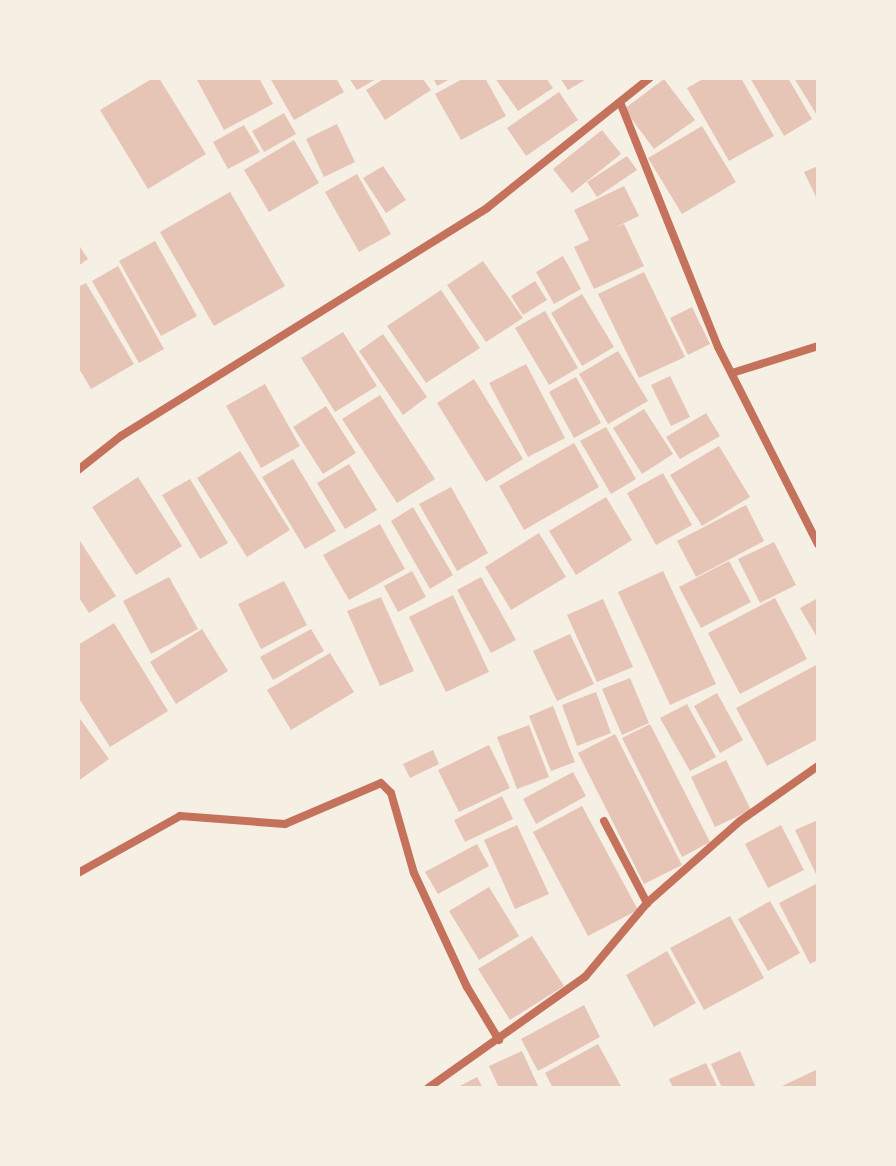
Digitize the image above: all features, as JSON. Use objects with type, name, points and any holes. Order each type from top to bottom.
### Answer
[{"type":"street","points":[[78,470],[121,436],[487,208],[650,78]]},
{"type":"street","points":[[620,102],[732,373],[818,544]]},
{"type":"street","points":[[732,373],[818,346]]},
{"type":"street","points":[[428,1088],[585,977],[647,903],[740,821],[818,766]]},
{"type":"street","points":[[78,873],[180,816],[285,824],[381,783],[391,793],[414,873],[467,987],[499,1040]]},
{"type":"street","points":[[604,821],[647,903]]},
{"type":"building","points":[[153,78],[159,78],[206,154],[148,189],[100,110]]},
{"type":"building","points":[[196,78],[259,78],[273,104],[224,130]]},
{"type":"building","points":[[270,78],[336,78],[344,92],[294,120]]},
{"type":"building","points":[[349,78],[378,78],[357,90]]},
{"type":"building","points":[[385,78],[422,78],[431,90],[385,120],[366,90]]},
{"type":"building","points":[[433,78],[452,78],[437,86]]},
{"type":"building","points":[[464,78],[485,78],[506,116],[461,140],[435,94]]},
{"type":"building","points":[[495,78],[546,78],[553,88],[518,111]]},
{"type":"building","points":[[560,78],[588,78],[568,90]]},
{"type":"building","points":[[705,78],[741,78],[774,136],[729,161],[687,88]]},
{"type":"building","points":[[750,78],[788,78],[812,119],[784,136]]},
{"type":"building","points":[[794,78],[818,78],[818,117]]},
{"type":"building","points":[[664,79],[695,120],[654,149],[624,109]]},
{"type":"building","points":[[559,92],[578,120],[526,156],[507,128]]},
{"type":"building","points":[[284,113],[296,134],[264,152],[252,131]]},
{"type":"building","points":[[337,124],[355,162],[324,177],[306,139]]},
{"type":"building","points":[[244,125],[260,152],[228,169],[213,142]]},
{"type":"building","points":[[702,126],[736,182],[682,214],[648,158]]},
{"type":"building","points":[[602,130],[621,154],[572,193],[553,169]]},
{"type":"building","points":[[294,140],[319,183],[269,212],[244,170]]},
{"type":"building","points":[[627,156],[637,170],[597,197],[587,182]]},
{"type":"building","points":[[383,166],[406,200],[386,213],[363,178]]},
{"type":"building","points":[[818,166],[818,201],[804,172]]},
{"type":"building","points":[[357,174],[391,234],[359,252],[325,192]]},
{"type":"building","points":[[624,186],[639,216],[614,228],[624,224],[644,266],[594,289],[574,247],[589,240],[574,210]]},
{"type":"building","points":[[230,192],[285,286],[214,326],[160,232]]},
{"type":"building","points":[[155,241],[197,316],[161,336],[119,261]]},
{"type":"building","points":[[78,244],[88,259],[78,266]]},
{"type":"building","points":[[563,256],[581,289],[554,304],[536,272]]},
{"type":"building","points":[[483,261],[523,318],[486,342],[447,285]]},
{"type":"building","points":[[118,266],[164,349],[139,363],[92,281]]},
{"type":"building","points":[[644,272],[685,357],[639,378],[598,294]]},
{"type":"building","points":[[535,281],[547,300],[523,315],[511,296]]},
{"type":"building","points":[[86,283],[134,364],[91,389],[78,367],[78,287]]},
{"type":"building","points":[[441,290],[480,348],[426,383],[387,326]]},
{"type":"building","points":[[582,294],[614,347],[582,366],[551,313]]},
{"type":"building","points":[[692,307],[710,344],[688,355],[670,318]]},
{"type":"building","points":[[545,311],[578,368],[549,385],[515,328]]},
{"type":"building","points":[[343,332],[377,386],[335,412],[301,358]]},
{"type":"building","points":[[383,334],[427,397],[403,415],[359,351]]},
{"type":"building","points":[[618,351],[648,401],[608,424],[579,374]]},
{"type":"building","points":[[526,364],[565,438],[528,457],[489,383]]},
{"type":"building","points":[[670,376],[690,417],[671,426],[651,385]]},
{"type":"building","points":[[576,377],[601,423],[574,438],[549,392]]},
{"type":"building","points":[[474,379],[523,459],[486,482],[437,403]]},
{"type":"building","points":[[265,384],[300,446],[261,468],[226,406]]},
{"type":"building","points":[[380,395],[435,479],[397,503],[342,419]]},
{"type":"building","points":[[326,406],[356,453],[323,474],[293,427]]},
{"type":"building","points":[[644,409],[673,454],[642,474],[613,428]]},
{"type":"building","points":[[706,413],[720,436],[680,459],[666,437]]},
{"type":"building","points":[[606,427],[636,479],[611,494],[580,441]]},
{"type":"building","points":[[574,443],[599,487],[524,530],[499,486]]},
{"type":"building","points":[[719,446],[750,497],[702,526],[670,475]]},
{"type":"building","points":[[240,451],[290,530],[247,557],[197,478]]},
{"type":"building","points":[[293,459],[336,531],[305,549],[262,477]]},
{"type":"building","points":[[349,464],[377,510],[345,529],[317,483]]},
{"type":"building","points":[[663,473],[692,525],[656,545],[627,493]]},
{"type":"building","points":[[138,477],[182,546],[136,575],[92,507]]},
{"type":"building","points":[[190,479],[228,543],[200,559],[162,495]]},
{"type":"building","points":[[451,487],[488,553],[457,571],[419,504]]},
{"type":"building","points":[[606,497],[632,540],[576,575],[549,531]]},
{"type":"building","points":[[746,505],[764,541],[696,577],[677,541]]},
{"type":"building","points":[[413,507],[453,575],[430,589],[391,521]]},
{"type":"building","points":[[380,524],[405,569],[349,600],[323,555]]},
{"type":"building","points":[[539,533],[566,577],[511,610],[485,567]]},
{"type":"building","points":[[78,538],[116,596],[89,613],[78,596]]},
{"type":"building","points":[[774,542],[796,585],[760,603],[738,559]]},
{"type":"building","points":[[729,561],[751,602],[701,628],[679,587]]},
{"type":"building","points":[[412,571],[426,597],[398,612],[384,586]]},
{"type":"building","points":[[663,571],[716,684],[670,705],[618,592]]},
{"type":"building","points":[[169,577],[198,629],[151,654],[123,601]]},
{"type":"building","points":[[481,577],[516,640],[491,653],[457,590]]},
{"type":"building","points":[[284,581],[307,625],[261,649],[238,604]]},
{"type":"building","points":[[453,595],[489,672],[446,692],[409,617]]},
{"type":"building","points":[[381,597],[414,671],[380,686],[347,611]]},
{"type":"building","points":[[775,598],[807,659],[740,694],[708,633]]},
{"type":"building","points":[[818,598],[818,639],[800,608]]},
{"type":"building","points":[[603,599],[633,667],[597,682],[567,615]]},
{"type":"building","points":[[114,623],[168,711],[110,747],[78,697],[78,645]]},
{"type":"building","points":[[202,629],[228,671],[176,704],[150,662]]},
{"type":"building","points":[[311,629],[324,651],[273,680],[260,657]]},
{"type":"building","points":[[570,634],[594,684],[557,701],[533,651]]},
{"type":"building","points":[[330,653],[354,692],[291,730],[267,690]]},
{"type":"building","points":[[818,664],[818,739],[767,766],[736,708]]},
{"type":"building","points":[[630,678],[649,723],[622,735],[602,689]]},
{"type":"building","points":[[596,692],[611,733],[577,746],[562,705]]},
{"type":"building","points":[[717,693],[743,740],[720,753],[694,706]]},
{"type":"building","points":[[687,704],[716,757],[690,771],[660,718]]},
{"type":"building","points":[[553,706],[575,762],[551,771],[529,716]]},
{"type":"building","points":[[78,716],[109,759],[78,781]]},
{"type":"building","points":[[650,724],[710,842],[682,857],[622,738]]},
{"type":"building","points":[[529,725],[549,777],[517,789],[497,737]]},
{"type":"building","points":[[615,734],[682,865],[644,884],[578,753]]},
{"type":"building","points":[[489,745],[510,788],[459,812],[438,770]]},
{"type":"building","points":[[433,750],[439,764],[410,778],[403,764]]},
{"type":"building","points":[[726,760],[751,810],[715,827],[691,777]]},
{"type":"building","points":[[573,772],[586,796],[536,824],[523,799]]},
{"type":"building","points":[[502,796],[513,819],[465,842],[454,820]]},
{"type":"building","points":[[582,806],[638,910],[588,936],[533,832]]},
{"type":"building","points":[[818,820],[818,872],[816,874],[795,830]]},
{"type":"building","points":[[517,825],[549,894],[515,909],[484,840]]},
{"type":"building","points":[[781,825],[804,870],[768,888],[745,844]]},
{"type":"building","points":[[477,844],[489,866],[438,894],[425,872]]},
{"type":"building","points":[[818,883],[818,960],[810,964],[779,903]]},
{"type":"building","points":[[489,887],[519,936],[479,960],[449,911]]},
{"type":"building","points":[[770,901],[800,953],[768,971],[738,919]]},
{"type":"building","points":[[730,916],[764,978],[704,1010],[670,948]]},
{"type":"building","points":[[532,936],[564,986],[510,1020],[478,969]]},
{"type":"building","points":[[667,951],[696,1003],[654,1027],[626,975]]},
{"type":"building","points":[[584,1005],[600,1037],[538,1071],[521,1039]]},
{"type":"building","points":[[598,1044],[622,1088],[553,1088],[545,1073]]},
{"type":"building","points":[[522,1051],[539,1088],[499,1088],[489,1066]]},
{"type":"building","points":[[740,1051],[756,1088],[722,1088],[711,1064]]},
{"type":"building","points":[[706,1063],[718,1088],[673,1088],[669,1079]]},
{"type":"building","points":[[818,1069],[818,1088],[778,1088]]},
{"type":"building","points":[[477,1077],[483,1088],[456,1088]]}]
